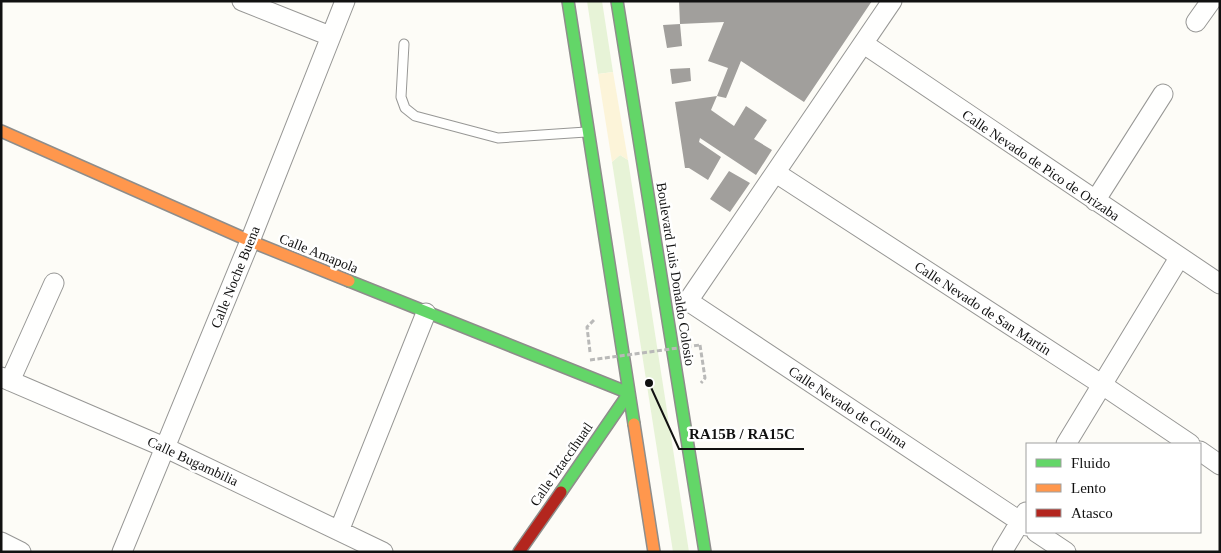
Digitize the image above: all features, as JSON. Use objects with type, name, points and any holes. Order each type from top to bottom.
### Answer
[{"type":"main road","points":[[568,1],[654,552]]},
{"type":"main road","name":"Boulevard Luis Donaldo Colosio","points":[[617,1],[705,552]]},
{"type":"main road","name":"Calle Amapola","points":[[1,131],[250,241],[426,314],[629,393]]},
{"type":"main road","name":"Calle Iztaccíhuatl","points":[[518,552],[629,393]]},
{"type":"street","points":[[242,1],[330,36]]},
{"type":"street","name":"Calle Noche Buena","points":[[122,552],[250,241],[345,1]]},
{"type":"street","points":[[666,308],[688,301],[892,1]]},
{"type":"street","points":[[1196,22],[1211,1]]},
{"type":"street","name":"Calle Nevado de Pico de Orizaba","points":[[864,44],[1178,258],[1220,284]]},
{"type":"street","points":[[1095,201],[1163,94]]},
{"type":"street","name":"Calle Nevado de San Martín","points":[[776,173],[1189,443]]},
{"type":"street","points":[[1067,443],[1178,258]]},
{"type":"street","points":[[6,378],[54,283]]},
{"type":"street","name":"Calle Nevado de Colima","points":[[688,301],[1025,519]]},
{"type":"street","points":[[339,531],[426,314]]},
{"type":"street","name":"Calle Bugambilia","points":[[6,378],[164,447],[383,552]]},
{"type":"street","points":[[1201,452],[1220,465]]},
{"type":"street","points":[[1002,552],[1025,519]]},
{"type":"street","points":[[1038,533],[1066,552]]},
{"type":"street","points":[[1,542],[21,552]]},
{"type":"lane","points":[[404,44],[401,97],[405,108],[415,116],[498,138],[589,132]]},
{"type":"path","points":[[587,327],[590,360],[700,345],[705,378]]},
{"type":"green space","points":[[587,1],[602,1],[613,72],[598,74]]},
{"type":"green space","points":[[620,155],[628,160],[689,552],[673,552],[612,162]]},
{"type":"sand","points":[[613,72],[628,160],[620,155],[612,162],[598,74]]},
{"type":"building","points":[[679,1],[872,1],[804,102],[741,61],[726,98],[717,96],[728,68],[708,61],[724,22],[680,24]]},
{"type":"building","points":[[680,24],[682,46],[667,48],[663,25]]},
{"type":"building","points":[[690,68],[691,81],[672,84],[670,69]]},
{"type":"building","points":[[717,96],[711,110],[734,126],[746,106],[767,120],[754,139],[772,150],[756,175],[700,138],[699,142],[721,157],[708,180],[689,168],[685,168],[675,102]]},
{"type":"building","points":[[729,171],[750,183],[730,212],[710,199]]},
{"type":"traffic: fast","points":[[568,1],[634,424]]},
{"type":"traffic: fast","points":[[617,1],[705,552]]},
{"type":"traffic: fast","points":[[349,281],[629,393],[561,492]]},
{"type":"traffic: slow","points":[[1,131],[250,241],[349,281]]},
{"type":"traffic: slow","points":[[634,424],[654,552]]},
{"type":"traffic: jam","points":[[519,552],[561,492]]},
{"type":"place","name":"RA15B / RA15C","points":[[649,383]]}]
